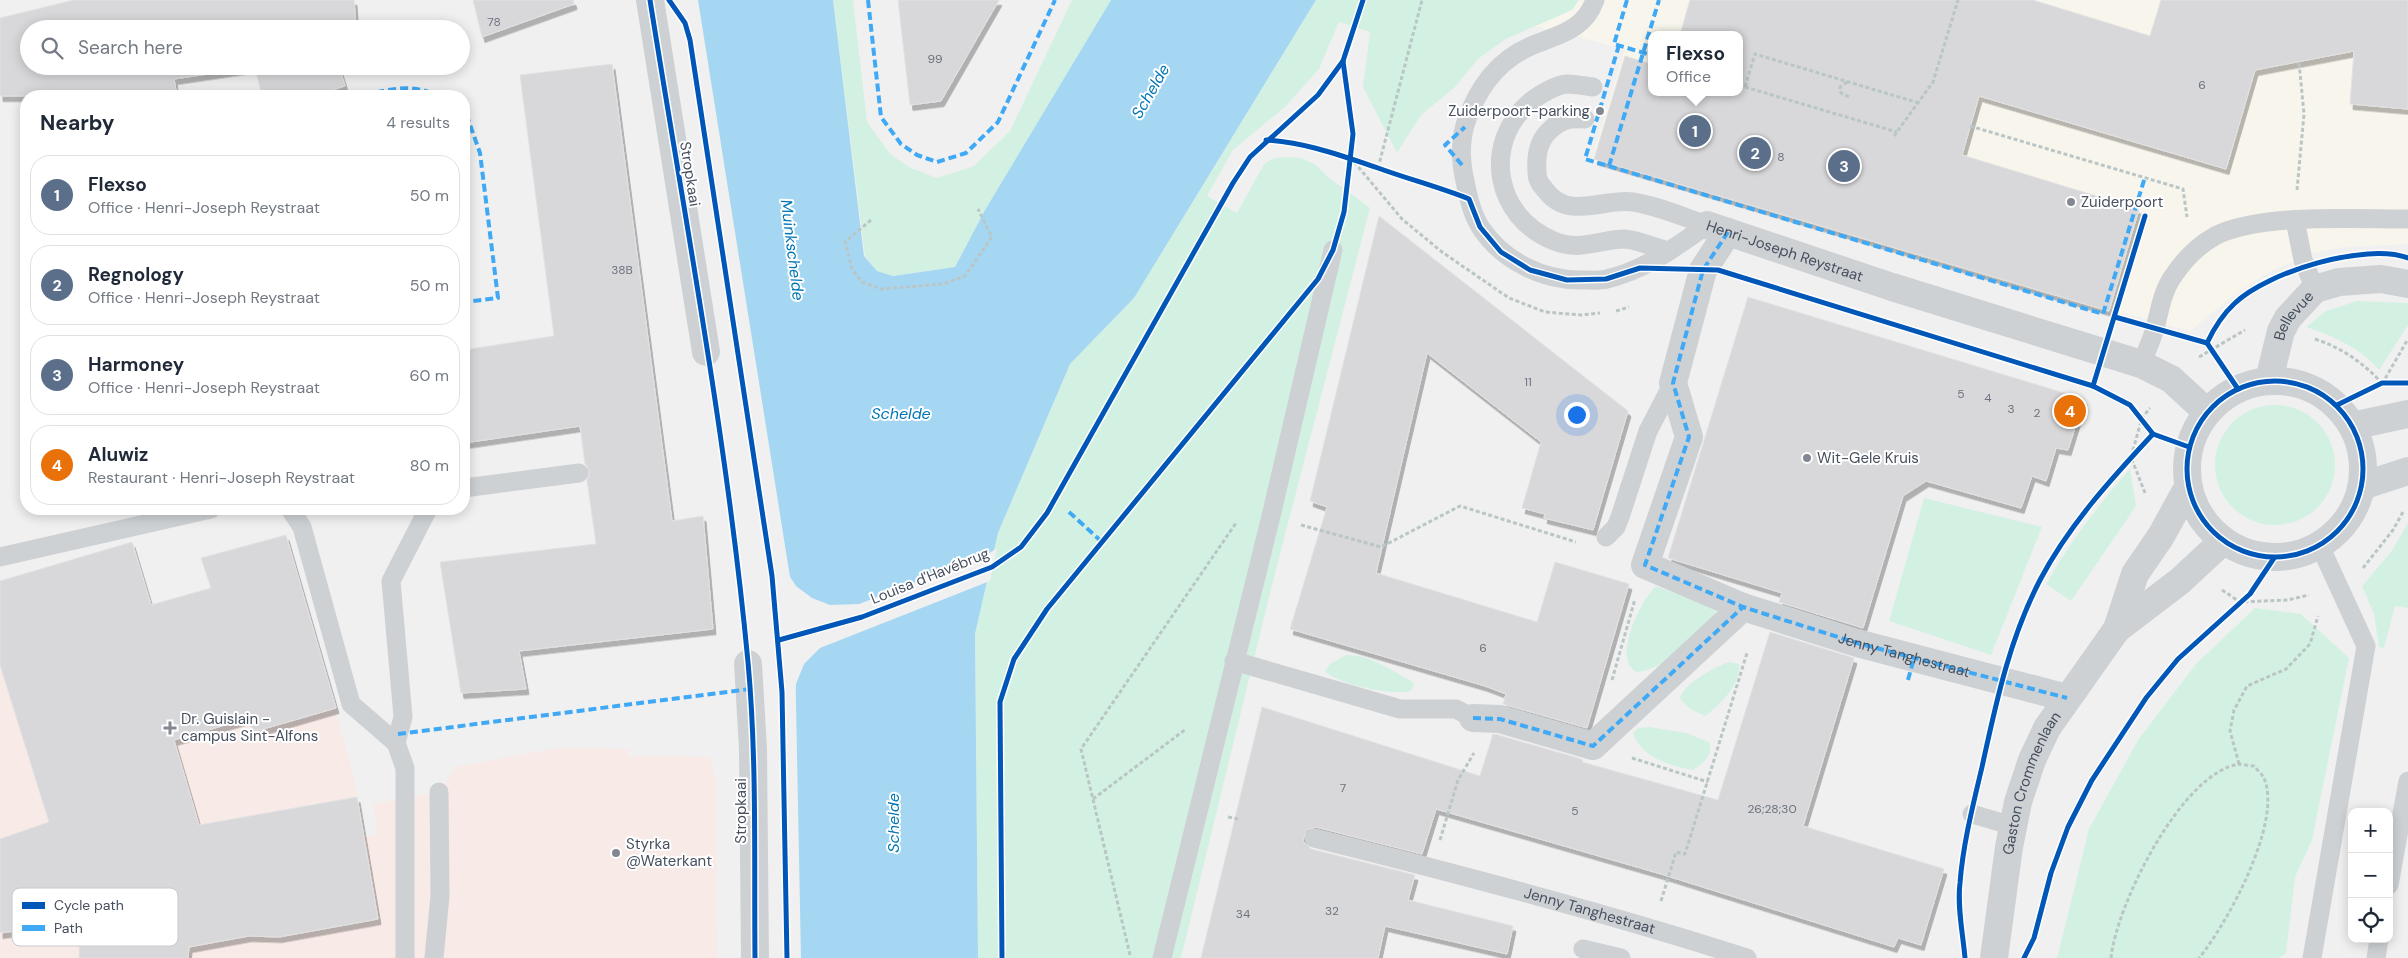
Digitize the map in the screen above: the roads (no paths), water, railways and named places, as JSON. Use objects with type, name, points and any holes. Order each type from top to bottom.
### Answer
[{"type":"street","name":"Stropkaai","points":[[650,0],[706,352]]},
{"type":"street","name":"Henri-Joseph Reystraat","points":[[1718,229],[1892,287],[2141,364],[2171,379],[2206,412]]},
{"type":"street","points":[[1673,383],[1703,270],[1718,229]]},
{"type":"street","name":"Bellevue","points":[[2269,380],[2281,331],[2288,318],[2315,289],[2339,282],[2381,279],[2408,284]]},
{"type":"street","points":[[2269,380],[2294,382],[2317,391],[2345,416],[2360,445],[2364,465],[2362,486],[2354,510],[2340,530],[2320,546],[2302,554],[2274,558],[2248,553],[2223,541],[2207,526],[2195,508],[2188,486],[2186,466],[2189,447],[2196,429],[2206,412],[2220,399],[2238,389],[2269,380]]},
{"type":"street","name":"Jenny Tanghestraat","points":[[1673,383],[1688,437],[1645,564],[1751,610],[1911,669],[2067,698]]},
{"type":"street","points":[[2345,416],[2401,416]]},
{"type":"street","points":[[2362,486],[2408,471]]},
{"type":"street","name":"Gaston Crommenlaan","points":[[1994,958],[2013,826],[2018,802],[2032,760],[2048,728],[2067,698],[2117,628],[2136,574],[2188,486]]},
{"type":"street","name":"Gaston Crommenlaan","points":[[2117,628],[2192,570],[2223,541]]},
{"type":"street","points":[[1473,718],[1500,718],[1593,746],[1751,610]]},
{"type":"street","name":"Stropkaai","points":[[748,664],[753,748],[754,958]]},
{"type":"lane","name":"Henri-Joseph Reystraat","points":[[1595,0],[1592,8],[1579,26],[1558,37],[1529,47],[1499,66],[1478,92],[1465,127],[1462,165],[1469,199],[1480,227],[1502,252],[1530,270],[1567,280],[1606,279],[1640,268],[1669,251],[1718,229]]},
{"type":"lane","points":[[1593,87],[1565,84],[1539,95],[1517,114],[1505,136],[1499,160],[1502,187],[1513,208],[1531,227],[1553,241],[1577,246],[1625,239],[1669,251]]},
{"type":"lane","points":[[1585,119],[1569,118],[1556,123],[1543,137],[1536,157],[1537,179],[1551,197],[1575,208],[1617,201],[1632,202],[1658,208],[1718,229]]},
{"type":"lane","points":[[2141,364],[2155,328],[2161,299],[2173,275],[2193,252],[2216,236],[2244,226],[2295,220],[2408,219]]},
{"type":"lane","points":[[2295,220],[2303,260],[2315,289]]},
{"type":"lane","points":[[1162,958],[1224,700],[1271,516],[1333,250]]},
{"type":"lane","points":[[1606,537],[1618,522],[1648,432],[1673,383]]},
{"type":"lane","points":[[470,487],[579,474]]},
{"type":"lane","points":[[0,557],[185,515]]},
{"type":"lane","points":[[294,515],[302,527],[350,704],[396,744],[405,768],[404,958]]},
{"type":"lane","points":[[396,744],[403,717],[391,581],[425,515]]},
{"type":"lane","points":[[2312,958],[2366,646],[2320,546]]},
{"type":"lane","points":[[1234,661],[1400,709],[1456,709],[1473,718]]},
{"type":"lane","points":[[2393,863],[2408,781]]},
{"type":"lane","points":[[434,958],[440,896],[439,792]]},
{"type":"lane","points":[[1972,814],[2013,826]]},
{"type":"lane","name":"Jenny Tanghestraat","points":[[1314,838],[1432,867],[1653,928],[1747,958]]},
{"type":"lane","points":[[2376,958],[2378,943]]},
{"type":"lane","points":[[1583,949],[1621,958]]},
{"type":"water","name":"Schelde","points":[[698,0],[833,0],[864,256],[877,271],[893,276],[955,267],[985,210],[1111,0],[1316,0],[1134,298],[1070,364],[998,533],[975,634],[978,958],[801,958],[794,602]]},
{"type":"place","name":"Zuiderpoort-parking","points":[[1600,111]]},
{"type":"place","name":"Flexso","points":[[1695,131]]},
{"type":"place","name":"Regnology","points":[[1755,153]]},
{"type":"place","name":"Harmoney","points":[[1844,166]]},
{"type":"place","name":"Zuiderpoort","points":[[2071,202]]},
{"type":"place","name":"Aluwiz","points":[[2070,411]]},
{"type":"place","name":"Wit-Gele Kruis","points":[[1807,458]]},
{"type":"place","name":"Dr. Guislain - campus Sint-Alfons","points":[[170,728]]},
{"type":"place","name":"Styrka @Waterkant","points":[[616,853]]},
{"type":"water label","name":"Muinkschelde","points":[[793,250]]}]
